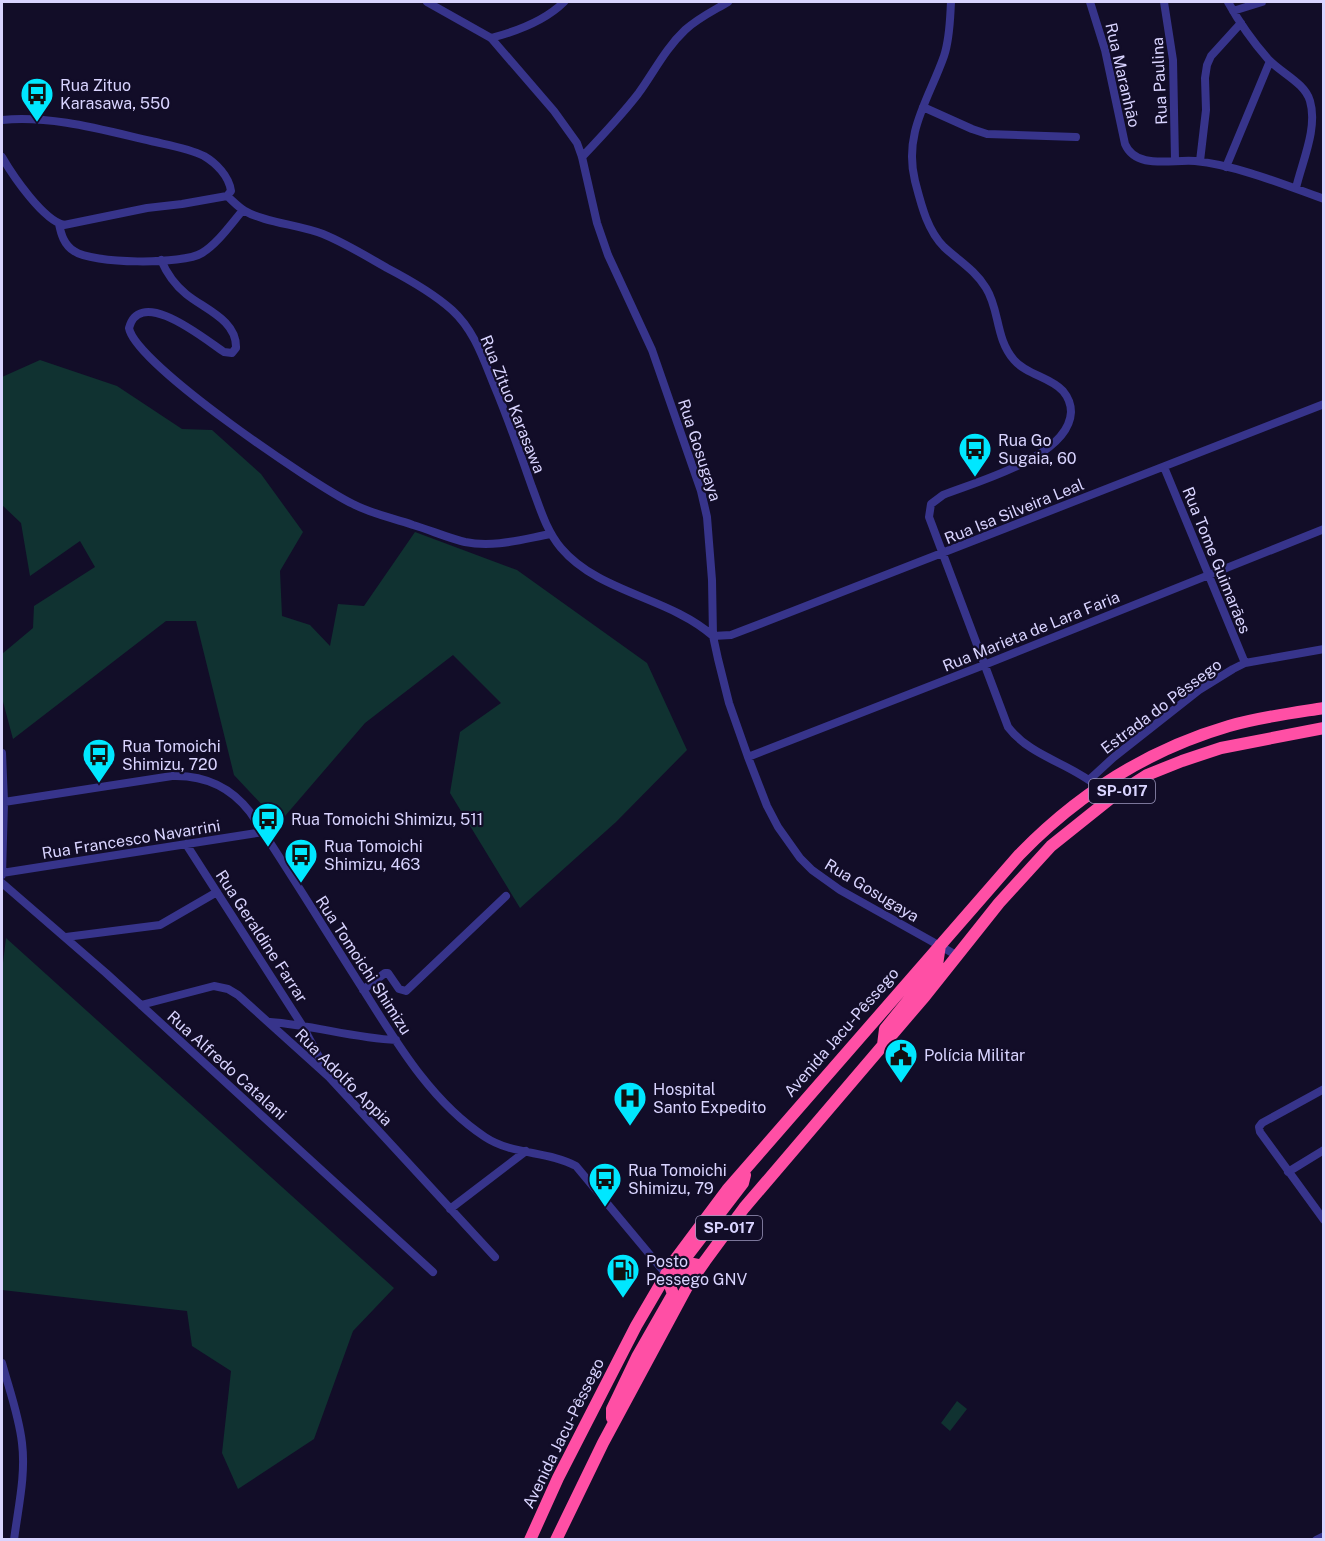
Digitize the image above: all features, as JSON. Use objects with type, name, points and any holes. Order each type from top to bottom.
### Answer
[{"type":"highway","name":"Avenida Jacu-Pêssego","points":[[530,1539],[575,1444],[653,1294],[702,1222],[747,1167],[1004,872],[1093,783],[1186,741],[1240,723],[1323,708]]},
{"type":"highway","name":"SP-017","points":[[556,1539],[611,1428],[701,1263],[744,1208],[958,956],[999,903],[1051,846],[1111,798],[1147,775],[1221,748],[1323,728]]},
{"type":"highway","points":[[972,939],[960,944],[956,937],[996,891],[1004,872]]},
{"type":"highway","points":[[883,1046],[885,1029],[937,965],[940,945]]},
{"type":"highway","points":[[701,1263],[688,1263],[687,1256],[743,1183],[747,1167]]},
{"type":"highway","points":[[611,1428],[612,1409],[673,1294],[666,1274],[689,1271],[701,1263]]},
{"type":"highway","points":[[625,1382],[628,1366],[665,1300],[663,1294],[653,1294]]},
{"type":"street","name":"Rua Gosugaya","points":[[427,2],[491,38],[568,129],[577,143],[597,223],[608,255],[652,350],[701,490],[709,538],[713,636],[729,703],[767,806],[778,827],[789,844],[812,870],[840,890],[958,956]]},
{"type":"street","points":[[491,38],[538,21],[548,16],[564,2]]},
{"type":"street","points":[[582,157],[627,107],[664,52],[678,37],[700,18],[728,2]]},
{"type":"street","points":[[951,2],[950,28],[945,54],[923,107],[910,154],[927,222],[939,241],[969,266],[987,289],[1000,337],[1011,356],[1023,368],[1063,391],[1071,407],[1068,424],[1059,437],[1040,455],[943,495],[931,504],[929,518],[1000,712],[1008,727],[1030,749],[1093,783]]},
{"type":"street","name":"Rua Maranhão","points":[[1090,2],[1105,50],[1125,144],[1130,154],[1142,159],[1175,160]]},
{"type":"street","name":"Rua Paulina","points":[[1164,2],[1173,60],[1175,160]]},
{"type":"street","points":[[1228,2],[1240,23],[1270,61],[1305,90],[1311,103],[1309,137],[1296,188]]},
{"type":"street","points":[[1233,11],[1262,2]]},
{"type":"street","points":[[1200,161],[1205,119],[1207,65],[1217,48],[1240,23]]},
{"type":"street","points":[[1226,167],[1270,61]]},
{"type":"street","points":[[923,107],[987,134],[1076,137]]},
{"type":"street","name":"Rua Zituo Karasawa","points":[[2,120],[56,122],[132,137],[203,156],[221,171],[230,185],[228,195],[243,210],[253,215],[324,235],[355,249],[437,297],[454,311],[469,330],[480,351],[505,412],[542,515],[551,534],[562,549],[597,576],[686,616],[713,636]]},
{"type":"street","points":[[2,158],[17,183],[50,218],[59,224],[73,224],[138,210],[228,195]]},
{"type":"street","points":[[1175,160],[1200,161],[1226,167],[1296,188],[1323,199]]},
{"type":"street","points":[[59,224],[65,243],[76,253],[84,256],[114,260],[188,258],[203,253],[243,210]]},
{"type":"street","points":[[161,260],[178,287],[224,321],[235,336],[236,348],[232,353],[224,352],[184,324],[148,312],[132,321],[129,328],[133,338],[155,363],[182,387],[309,479],[354,505],[371,512],[464,542],[485,545],[551,534]]},
{"type":"street","name":"Rua Isa Silveira Leal","points":[[713,636],[721,637],[741,631],[942,555],[1323,404]]},
{"type":"street","name":"Rua Tome Guimarães","points":[[1164,467],[1245,663]]},
{"type":"street","name":"Rua Marieta de Lara Faria","points":[[748,757],[1323,529]]},
{"type":"street","name":"Estrada do Pêssego","points":[[1093,783],[1114,757],[1216,678],[1245,663],[1323,649]]},
{"type":"street","points":[[2,753],[4,802],[2,881]]},
{"type":"street","name":"Rua Tomoichi Shimizu","points":[[4,802],[172,776],[188,776],[206,780],[230,791],[245,806],[263,832],[363,990],[426,1083],[471,1126],[492,1141],[562,1159],[576,1166],[666,1274]]},
{"type":"street","name":"Rua Francesco Navarrini","points":[[2,873],[263,832]]},
{"type":"street","name":"Rua Geraldine Farrar","points":[[186,844],[302,1025],[329,1077]]},
{"type":"street","name":"Rua Alfredo Catalani","points":[[2,881],[301,1149],[433,1272]]},
{"type":"street","points":[[66,937],[160,925],[217,892]]},
{"type":"street","points":[[363,990],[388,973],[399,989],[406,991],[506,896]]},
{"type":"street","name":"Rua Adolfo Appia","points":[[141,1005],[214,986],[228,989],[238,995],[329,1077],[495,1257]]},
{"type":"street","points":[[269,1022],[396,1040]]},
{"type":"street","points":[[1323,1089],[1262,1123],[1259,1127],[1260,1132],[1288,1172],[1323,1217]]},
{"type":"street","points":[[1288,1172],[1323,1150]]},
{"type":"street","points":[[450,1209],[526,1151]]},
{"type":"street","points":[[2,1363],[16,1411],[22,1444],[23,1466],[14,1539]]},
{"type":"street","points":[[1316,1539],[1323,1536]]},
{"type":"green space","points":[[40,360],[117,386],[182,429],[212,430],[261,474],[303,532],[280,571],[282,616],[310,625],[330,646],[338,604],[364,606],[415,532],[517,570],[647,663],[687,750],[616,822],[520,908],[450,793],[460,732],[501,703],[453,655],[365,723],[279,823],[234,775],[196,621],[166,621],[13,739],[2,698],[2,654],[33,628],[34,606],[95,567],[80,541],[30,576],[21,523],[2,505],[2,377]]},
{"type":"green space","points":[[6,938],[394,1288],[353,1331],[314,1439],[238,1489],[222,1453],[231,1371],[192,1346],[187,1311],[2,1290],[2,971]]},
{"type":"green space","points":[[957,1401],[967,1409],[950,1431],[941,1423]]},
{"type":"place","name":"Rua Zituo Karasawa, 550","points":[[37,123]]},
{"type":"place","name":"Rua Go Sugaia, 60","points":[[975,478]]},
{"type":"place","name":"Rua Tomoichi Shimizu, 720","points":[[99,784]]},
{"type":"place","name":"Rua Tomoichi Shimizu, 511","points":[[268,848]]},
{"type":"place","name":"Rua Tomoichi Shimizu, 463","points":[[301,884]]},
{"type":"place","name":"Polícia Militar","points":[[901,1084]]},
{"type":"place","name":"Hospital Santo Expedito","points":[[630,1127]]},
{"type":"place","name":"Rua Tomoichi Shimizu, 79","points":[[605,1208]]},
{"type":"place","name":"Posto Pessego GNV","points":[[623,1299]]}]
